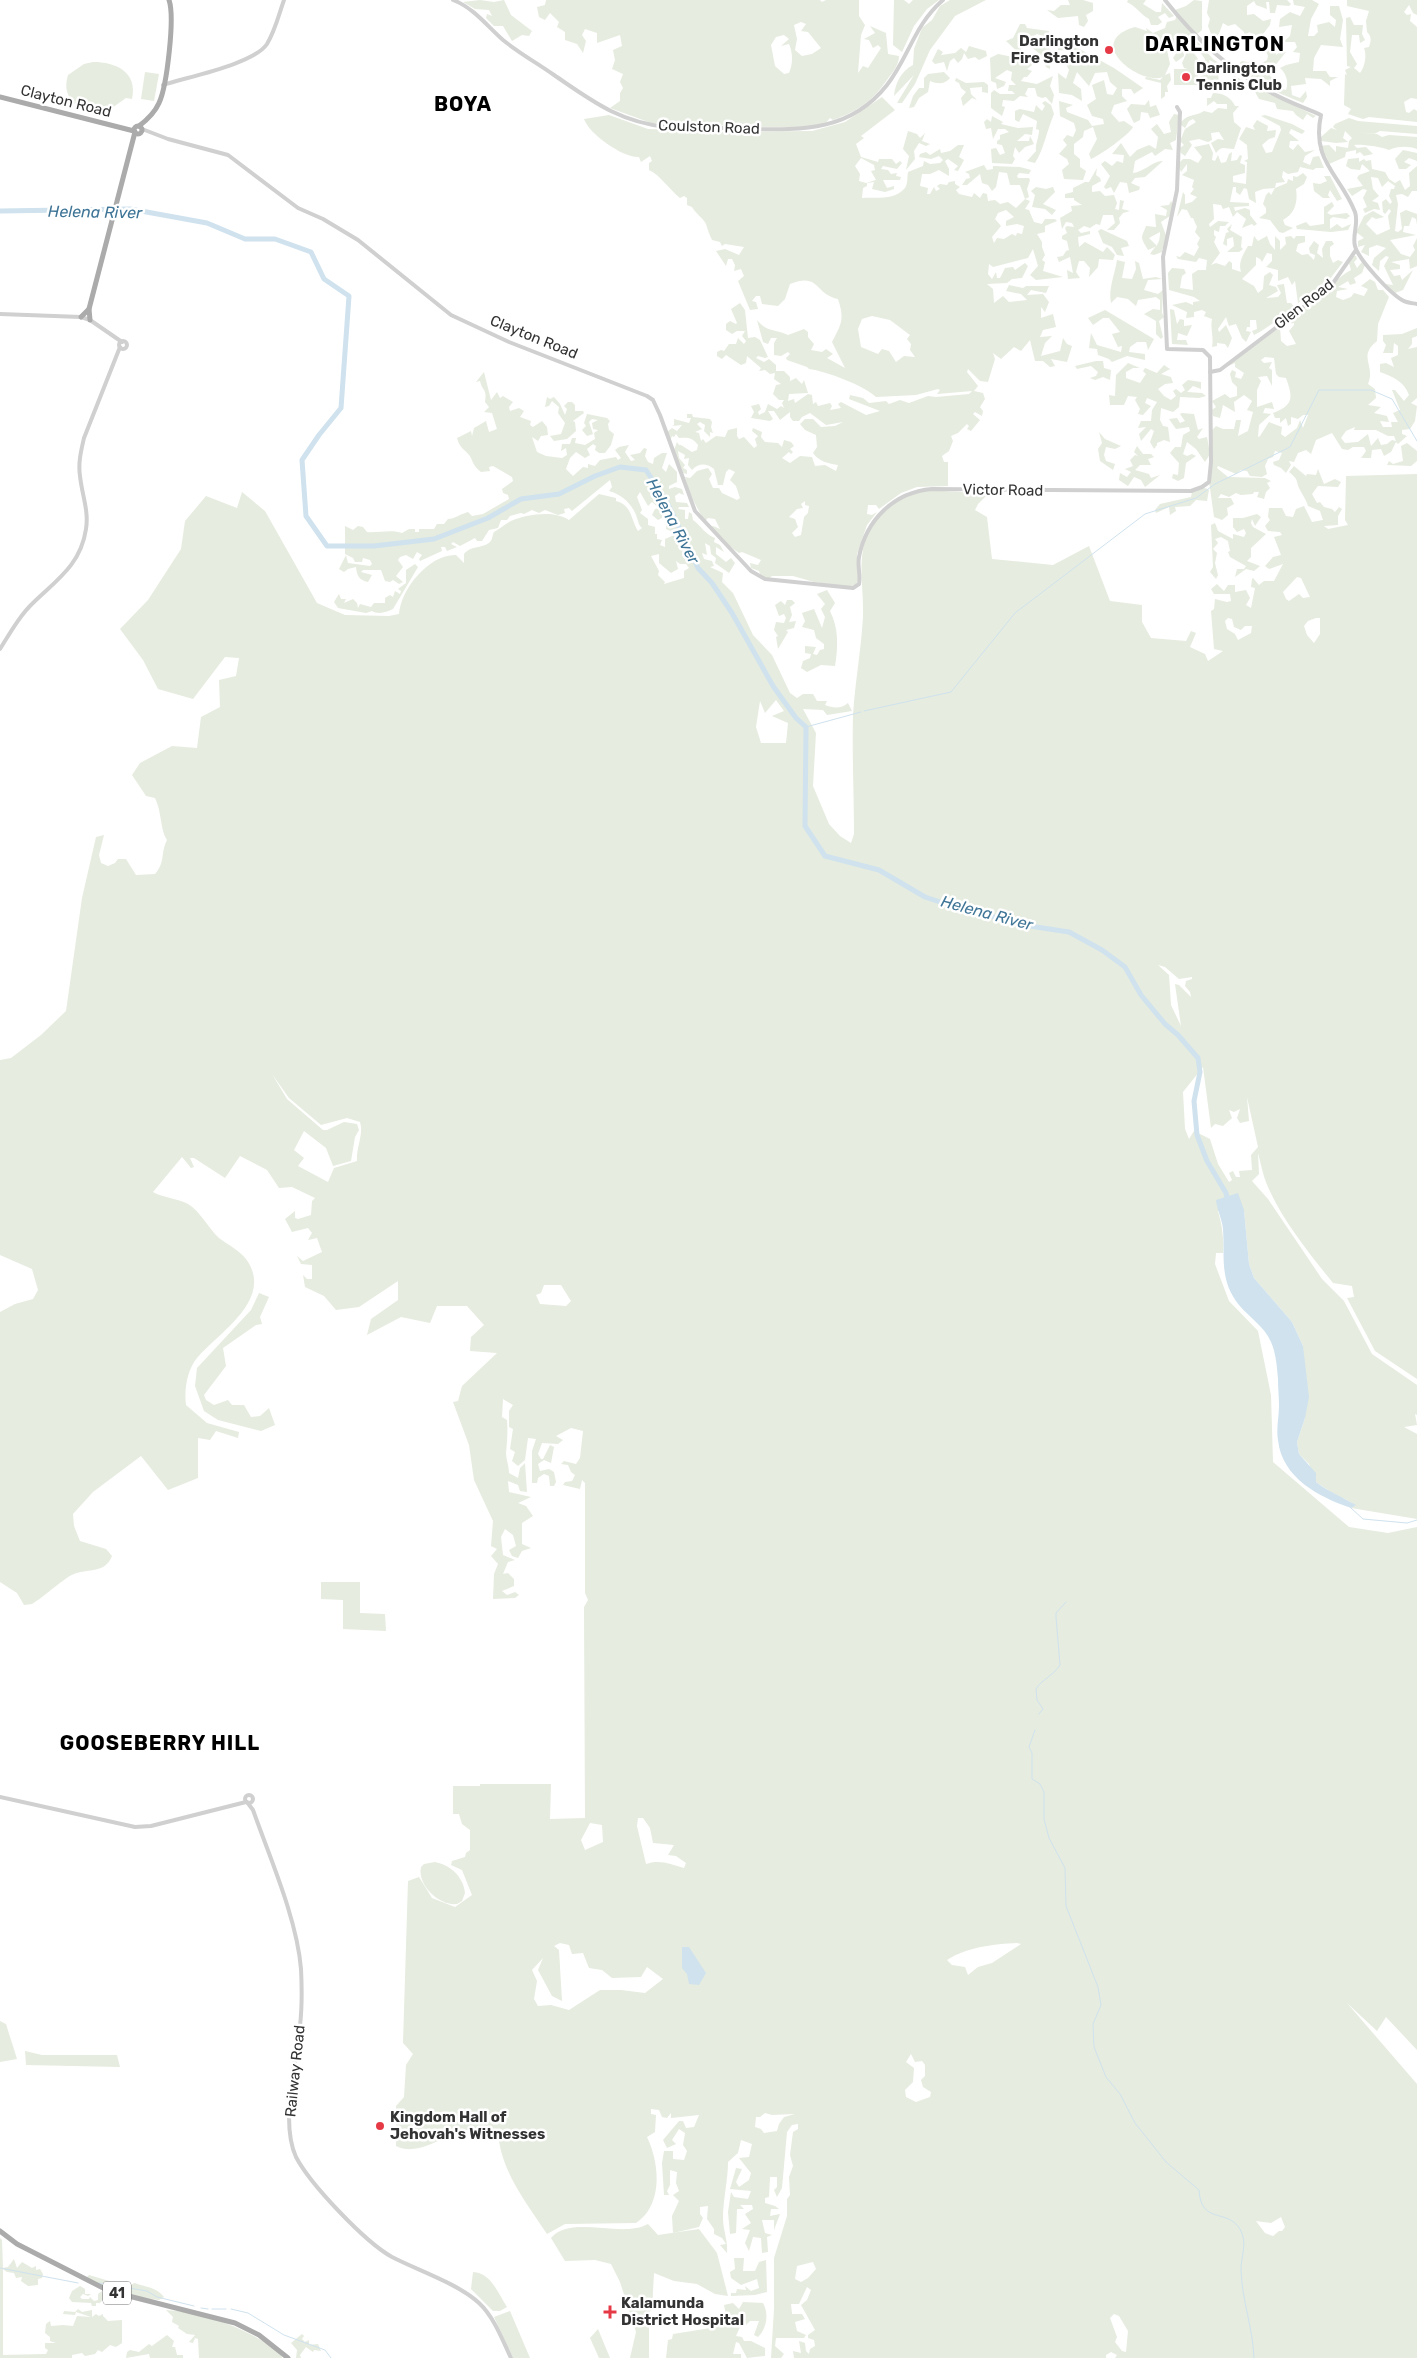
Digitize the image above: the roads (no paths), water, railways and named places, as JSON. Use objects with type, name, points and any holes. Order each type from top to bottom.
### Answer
[{"type":"main road","points":[[90,320],[89,309],[133,140],[138,130],[159,103],[172,26],[169,0]]},
{"type":"main road","name":"Clayton Road","points":[[0,97],[126,129],[138,130]]},
{"type":"main road","points":[[81,317],[89,309]]},
{"type":"main road","name":"41","points":[[0,2231],[17,2244],[109,2291],[235,2323],[259,2335],[288,2358]]},
{"type":"street","points":[[163,85],[239,62],[256,54],[270,38],[284,0]]},
{"type":"street","name":"Coulston Road","points":[[453,0],[472,10],[505,41],[527,58],[603,108],[622,117],[643,124],[667,127],[793,130],[826,125],[856,113],[872,100],[891,79],[918,29],[943,0]]},
{"type":"street","points":[[1165,0],[1197,38],[1235,69],[1267,90],[1321,114],[1318,136],[1320,149],[1355,212],[1354,241],[1356,250],[1392,292],[1406,302],[1417,304]]},
{"type":"street","points":[[1177,107],[1180,112],[1177,190],[1163,257],[1167,349],[1204,350],[1210,357],[1210,371]]},
{"type":"street","name":"Clayton Road","points":[[138,130],[228,155],[286,200],[340,228],[358,240],[451,315],[509,342],[647,396],[653,400],[660,415],[696,511],[751,571],[765,579],[856,587]]},
{"type":"street","name":"Glen Road","points":[[1210,371],[1223,366],[1331,286],[1356,250]]},
{"type":"street","points":[[0,314],[81,317],[90,320],[110,334],[121,345],[84,438],[80,453],[80,474],[87,517],[81,549],[72,566],[62,578],[25,612],[0,649]]},
{"type":"street","name":"Victor Road","points":[[856,587],[860,580],[859,556],[870,526],[884,509],[913,492],[932,490],[1191,491],[1202,487],[1210,480],[1210,371]]},
{"type":"street","name":"Railway Road","points":[[0,1797],[135,1827],[151,1826],[248,1801],[286,1906],[300,1967],[300,2022],[290,2117],[290,2133],[296,2155],[304,2170],[321,2192],[377,2247],[466,2293],[479,2302],[492,2319],[511,2358]]},
{"type":"water","points":[[1238,1193],[1244,1210],[1249,1264],[1254,1278],[1292,1322],[1303,1346],[1309,1397],[1305,1418],[1297,1442],[1299,1454],[1316,1473],[1316,1482],[1356,1505],[1351,1508],[1315,1492],[1304,1484],[1294,1475],[1281,1453],[1277,1436],[1278,1379],[1273,1346],[1265,1331],[1239,1305],[1233,1296],[1228,1287],[1224,1268],[1223,1229],[1216,1200]]},
{"type":"water","points":[[682,1947],[689,1947],[706,1973],[699,1985],[689,1984],[687,1974],[682,1968]]},
{"type":"waterway","name":"Helena River","points":[[0,211],[130,209],[207,223],[245,239],[275,239],[311,252],[324,279],[349,296],[341,408],[302,460],[306,516],[327,546],[374,546],[434,539],[488,518],[521,499],[559,494],[595,476],[620,467],[646,470],[667,502],[698,568],[712,583],[732,613],[773,686],[796,718],[806,727],[805,826],[825,856],[879,870],[925,897],[943,903],[1023,925],[1069,932],[1102,950],[1125,967],[1141,995],[1165,1024],[1178,1035],[1198,1058],[1200,1072],[1194,1101],[1197,1135],[1207,1161],[1226,1193],[1228,1202]]},
{"type":"waterway","points":[[864,711],[951,692],[1015,613],[1145,514],[1196,498],[1215,484],[1290,447],[1319,390],[1371,390],[1392,399],[1417,441]]},
{"type":"waterway","points":[[806,727],[861,712]]},
{"type":"waterway","name":"Helena River","points":[[1351,1508],[1363,1519],[1407,1523],[1417,1520]]},
{"type":"waterway","points":[[1039,1714],[1043,1709],[1037,1700],[1036,1689],[1060,1665],[1056,1613],[1066,1602]]},
{"type":"waterway","points":[[1035,1730],[1029,1747],[1032,1753],[1032,1779],[1040,1784],[1044,1792],[1044,1819],[1049,1838],[1065,1868],[1066,1906],[1098,1987],[1101,2005],[1093,2024],[1094,2047],[1106,2077],[1120,2094],[1135,2123],[1166,2162],[1199,2190],[1204,2208],[1215,2215],[1235,2223],[1240,2229],[1244,2239],[1241,2265],[1242,2281],[1254,2358]]},
{"type":"waterway","points":[[0,2268],[78,2283]]},
{"type":"waterway","points":[[99,2283],[147,2291],[157,2297],[194,2306]]},
{"type":"waterway","points":[[201,2308],[208,2309]]},
{"type":"waterway","points":[[212,2309],[226,2309]]},
{"type":"waterway","points":[[231,2309],[248,2313],[284,2335],[325,2350],[331,2358]]},
{"type":"place","name":"Darlington Fire Station","points":[[1109,50]]},
{"type":"place","name":"Darlington Tennis Club","points":[[1186,77]]},
{"type":"place","name":"Kingdom Hall of Jehovah's Witnesses","points":[[380,2126]]},
{"type":"place","name":"Kalamunda District Hospital","points":[[610,2312]]},
{"type":"district","name":"DARLINGTON","points":[[1215,44]]},
{"type":"district","name":"BOYA","points":[[463,104]]},
{"type":"district","name":"GOOSEBERRY HILL","points":[[160,1743]]}]
